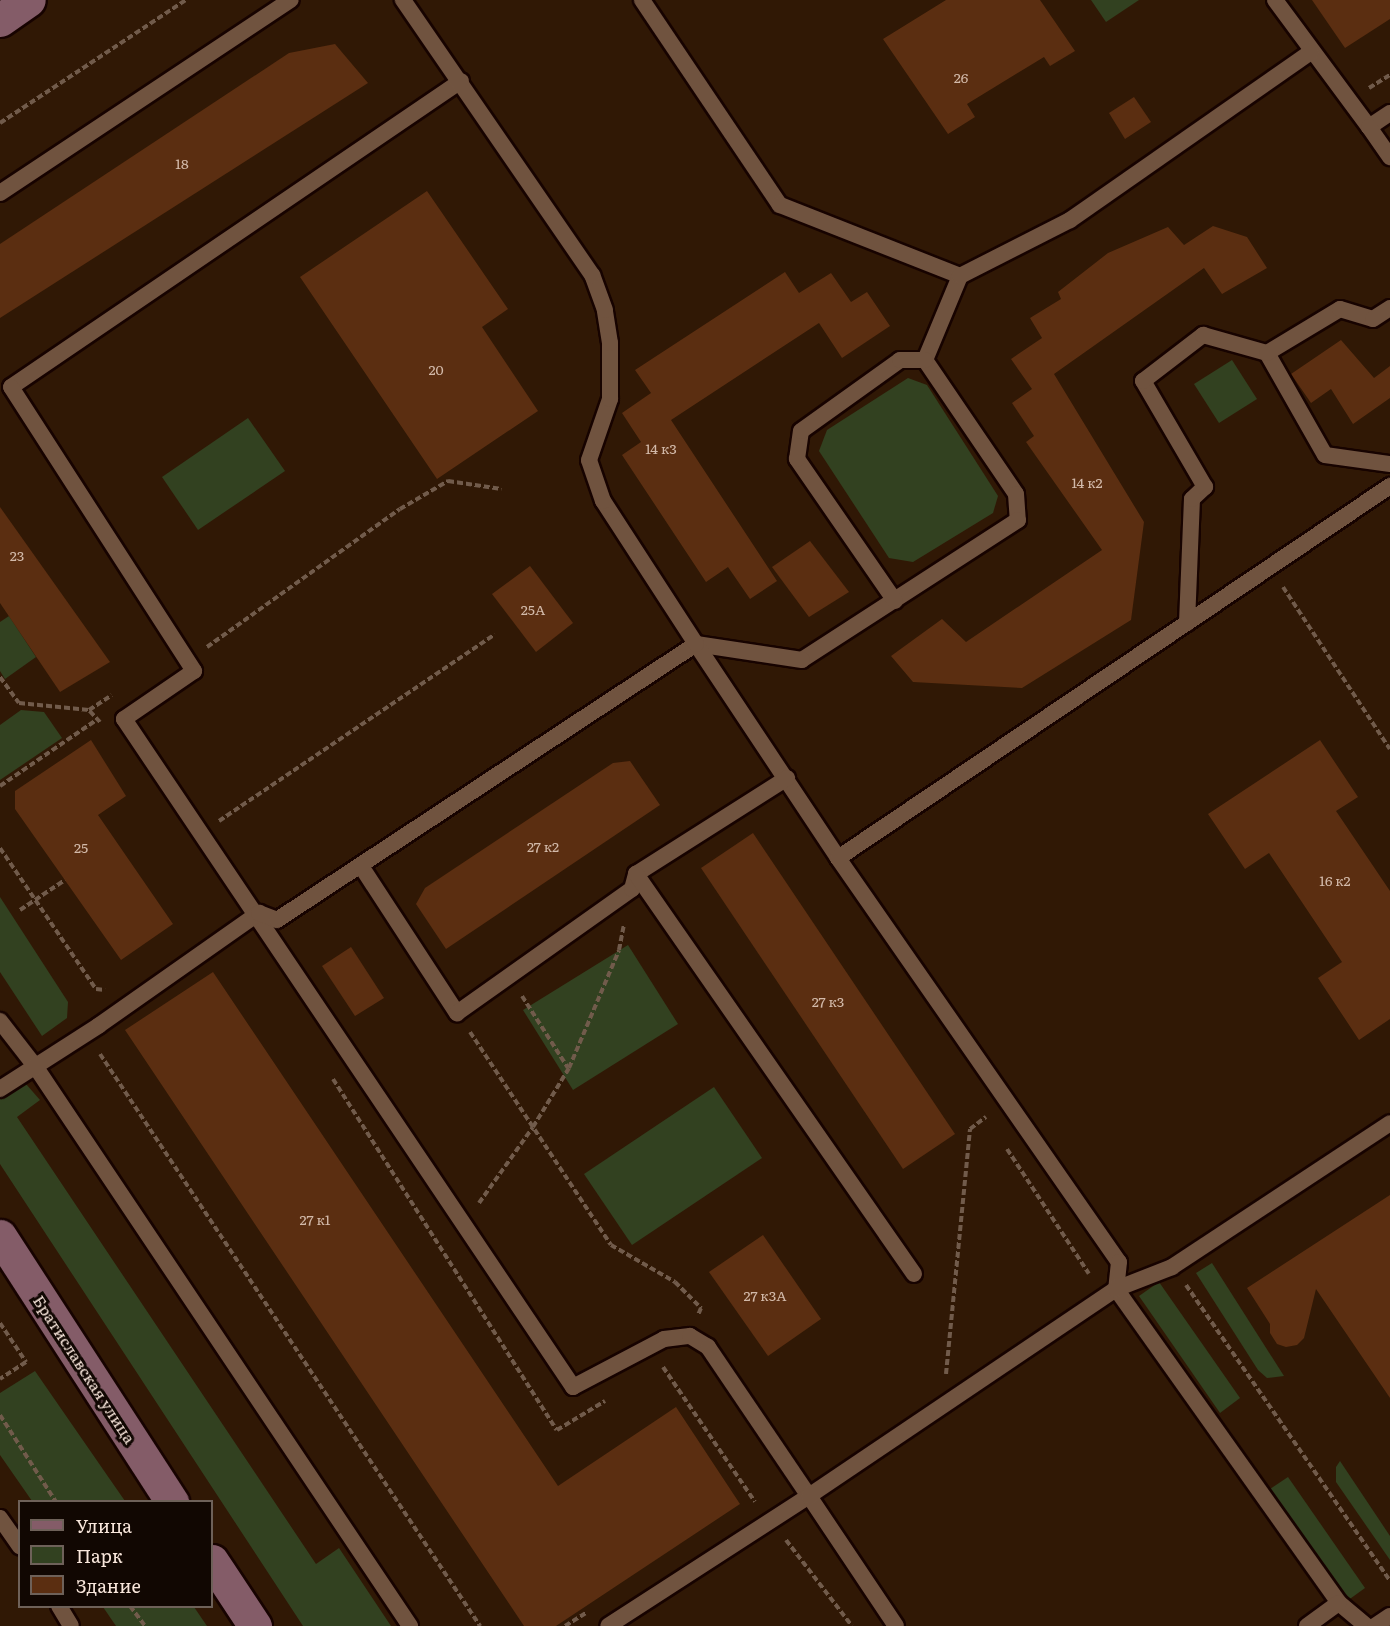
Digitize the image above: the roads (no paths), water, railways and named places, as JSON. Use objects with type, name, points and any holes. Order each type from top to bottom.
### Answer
[{"type":"main road","points":[[0,20],[29,0]]},
{"type":"main road","name":"Братиславская улица","points":[[0,1236],[171,1500]]},
{"type":"main road","points":[[213,1563],[255,1626]]},
{"type":"lane","points":[[0,193],[291,0]]},
{"type":"lane","points":[[403,0],[592,275],[605,310],[610,399],[589,460],[603,501],[838,858],[1119,1262],[1116,1289],[1338,1603],[1366,1626]]},
{"type":"lane","points":[[642,0],[780,205],[960,276]]},
{"type":"lane","points":[[1275,0],[1390,157]]},
{"type":"lane","points":[[925,360],[960,276],[1070,220],[1311,52]]},
{"type":"lane","points":[[460,81],[11,387],[194,671],[124,719],[259,914],[459,1222],[573,1387],[664,1339],[690,1336],[708,1347],[896,1626]]},
{"type":"lane","points":[[1369,127],[1390,113]]},
{"type":"lane","points":[[1267,353],[1340,309],[1372,319],[1390,308]]},
{"type":"lane","points":[[1187,623],[1192,499],[1205,486],[1143,381],[1203,335],[1267,353],[1325,455],[1390,464]]},
{"type":"lane","points":[[895,601],[797,459],[801,431],[900,360],[925,360]]},
{"type":"lane","points":[[259,914],[277,920],[696,644],[802,660],[1018,520],[1016,495],[925,360]]},
{"type":"lane","points":[[838,858],[1390,486]]},
{"type":"lane","points":[[361,866],[457,1013],[510,976],[634,881],[787,778]]},
{"type":"lane","points":[[634,881],[914,1274]]},
{"type":"lane","points":[[0,1089],[86,1034],[259,914]]},
{"type":"lane","points":[[0,1021],[35,1066],[410,1626]]},
{"type":"lane","points":[[608,1626],[809,1496],[1116,1289],[1172,1267],[1390,1123]]},
{"type":"lane","points":[[0,1518],[18,1544]]},
{"type":"lane","points":[[1307,1626],[1338,1603]]},
{"type":"lane","points":[[59,1608],[71,1626]]},
{"type":"lane","points":[[1375,1626],[1390,1616]]}]
